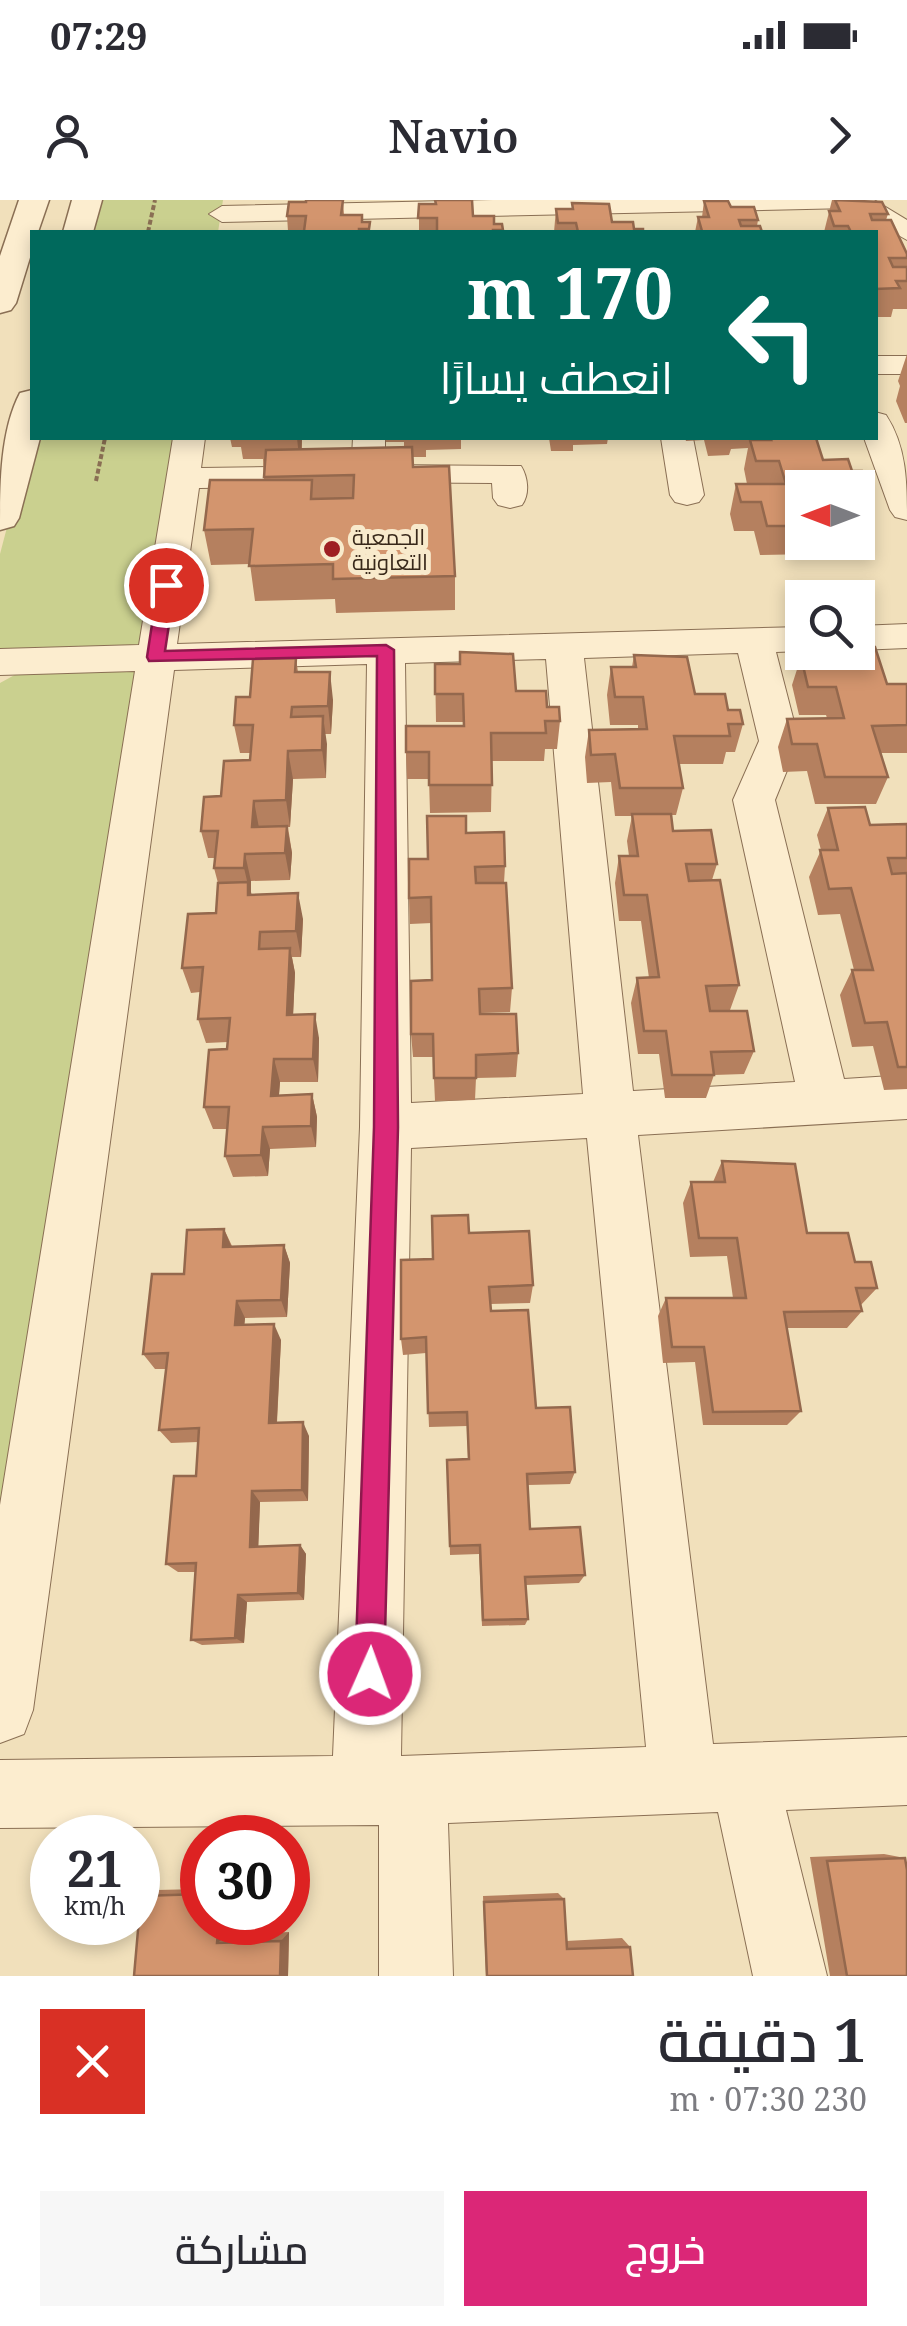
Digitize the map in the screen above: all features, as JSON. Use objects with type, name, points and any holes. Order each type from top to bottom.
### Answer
[{"type":"street","points":[[79,230],[88,200]]},
{"type":"street","points":[[222,215],[376,214],[480,205],[534,220],[586,204],[670,219],[730,202],[855,200],[907,232]]},
{"type":"street","points":[[790,204],[801,230]]},
{"type":"street","points":[[0,303],[20,219]]},
{"type":"street","points":[[878,365],[907,365]]},
{"type":"street","points":[[0,518],[30,407]]},
{"type":"street","points":[[878,430],[907,510]]},
{"type":"street","points":[[0,1710],[189,440]]},
{"type":"street","points":[[368,475],[369,440]]},
{"type":"street","points":[[183,478],[368,475],[510,486],[515,440]]},
{"type":"street","points":[[677,440],[686,494]]},
{"type":"street","points":[[875,637],[907,636]]},
{"type":"street","points":[[0,662],[785,640]]},
{"type":"street","points":[[754,641],[779,741],[754,800],[825,1102]]},
{"type":"street","points":[[564,646],[610,1116],[714,1778],[790,1976]]},
{"type":"street","points":[[386,650],[389,1790],[416,1976]]},
{"type":"street","points":[[386,1127],[907,1097]]},
{"type":"street","points":[[0,1794],[389,1790],[907,1770]]},
{"type":"path","points":[[148,230],[155,200]]},
{"type":"path","points":[[96,480],[106,440]]},
{"type":"green space","points":[[94,200],[223,200],[218,230],[86,230]]},
{"type":"green space","points":[[30,440],[188,440],[0,1681],[0,683],[31,666],[0,662],[0,554]]},
{"type":"building","points":[[343,200],[341,215],[362,215],[362,222],[370,222],[369,229],[304,230],[306,216],[287,216],[289,202]]},
{"type":"building","points":[[472,200],[473,216],[494,216],[494,224],[502,224],[503,230],[437,230],[437,218],[418,218],[419,204]]},
{"type":"building","points":[[835,200],[882,202],[888,214],[870,214],[872,220],[891,220],[907,254],[907,258],[889,258],[893,267],[907,267],[907,281],[896,281],[900,288],[878,289],[878,230],[834,226],[829,211],[840,211]]},
{"type":"building","points":[[704,201],[754,207],[758,220],[739,220],[741,226],[760,226],[761,230],[702,230],[698,217],[709,217]]},
{"type":"building","points":[[572,203],[609,204],[612,222],[633,222],[634,229],[643,230],[578,230],[576,223],[558,223],[556,209],[573,209]]},
{"type":"building","points":[[750,440],[817,440],[823,460],[848,459],[852,470],[785,470],[785,481],[779,461],[756,461]]},
{"type":"building","name":"الجمعية التعاونية","points":[[412,447],[413,467],[449,466],[455,576],[333,579],[333,564],[249,566],[253,529],[204,530],[210,480],[312,480],[311,499],[353,498],[354,475],[264,477],[266,450]]},
{"type":"building","points":[[736,484],[785,484],[785,526],[767,526],[761,502],[741,502]]},
{"type":"building","points":[[875,647],[887,684],[907,684],[907,725],[872,726],[888,777],[825,777],[817,744],[792,744],[787,719],[844,718],[836,687],[808,687],[804,670],[875,670]]},
{"type":"building","points":[[460,652],[513,654],[516,691],[546,691],[547,707],[559,707],[560,721],[545,721],[546,733],[491,733],[492,785],[429,785],[429,752],[406,752],[406,726],[464,726],[463,694],[435,694],[435,664],[460,664]]},
{"type":"building","points":[[634,655],[687,657],[695,694],[725,694],[728,710],[740,710],[743,724],[728,724],[730,736],[674,736],[683,788],[620,788],[615,754],[591,755],[589,730],[647,729],[643,697],[615,697],[611,667],[636,667]]},
{"type":"building","points":[[296,658],[295,672],[330,672],[328,706],[292,707],[291,717],[323,716],[322,750],[288,751],[286,800],[254,801],[252,827],[287,826],[285,853],[245,854],[244,868],[214,868],[218,831],[201,831],[204,797],[221,796],[224,761],[250,760],[253,725],[234,725],[236,697],[250,697],[253,659]]},
{"type":"building","points":[[865,807],[870,825],[907,824],[907,858],[888,858],[892,874],[907,873],[907,1067],[898,1067],[887,1022],[865,1023],[852,970],[873,970],[851,888],[829,889],[820,850],[838,850],[828,808]]},
{"type":"building","points":[[632,814],[671,814],[673,831],[711,830],[717,864],[686,864],[689,881],[720,880],[739,985],[706,986],[710,1011],[747,1011],[754,1051],[711,1052],[714,1075],[672,1075],[666,1031],[644,1031],[637,978],[659,977],[647,895],[624,895],[619,856],[638,856]]},
{"type":"building","points":[[427,816],[466,816],[466,833],[504,832],[505,866],[475,867],[476,883],[506,883],[512,988],[479,989],[480,1014],[516,1014],[518,1053],[476,1055],[476,1078],[434,1078],[433,1034],[411,1034],[411,981],[432,980],[431,897],[409,898],[409,859],[428,859]]},
{"type":"building","points":[[248,882],[248,895],[298,893],[296,931],[260,932],[259,949],[290,948],[287,1015],[315,1014],[313,1059],[274,1059],[271,1096],[312,1094],[311,1126],[263,1127],[261,1155],[225,1156],[229,1107],[204,1107],[209,1050],[227,1049],[230,1018],[198,1019],[203,967],[182,968],[188,914],[216,913],[218,883]]},
{"type":"building","points":[[722,1161],[795,1164],[807,1233],[848,1233],[855,1262],[871,1262],[877,1288],[856,1288],[862,1311],[784,1312],[801,1411],[713,1412],[704,1347],[672,1347],[666,1298],[746,1298],[737,1238],[699,1238],[691,1182],[725,1182]]},
{"type":"building","points":[[468,1215],[469,1233],[529,1231],[533,1285],[489,1287],[491,1311],[528,1310],[536,1408],[570,1407],[575,1472],[527,1474],[530,1529],[580,1527],[585,1575],[525,1577],[528,1619],[483,1620],[480,1545],[450,1546],[447,1460],[469,1459],[467,1412],[428,1413],[426,1337],[401,1339],[401,1260],[433,1259],[432,1216]]},
{"type":"building","points":[[224,1229],[223,1247],[284,1245],[281,1300],[237,1301],[235,1325],[274,1324],[269,1423],[303,1422],[302,1490],[252,1491],[250,1547],[300,1545],[298,1593],[238,1595],[235,1638],[191,1640],[196,1563],[166,1564],[174,1476],[196,1476],[199,1428],[159,1430],[168,1353],[143,1354],[152,1274],[184,1274],[187,1230]]},
{"type":"building","points":[[905,1858],[907,1976],[847,1976],[827,1861]]},
{"type":"building","points":[[160,1895],[180,1895],[180,1945],[281,1945],[280,1976],[134,1976],[137,1945],[160,1945]]},
{"type":"building","points":[[564,1899],[567,1949],[630,1947],[633,1976],[487,1976],[484,1902]]},
{"type":"place","name":"الجمعية التعاونية","points":[[332,549]]},
{"type":"route","points":[[166,585],[156,657],[386,650],[386,1127],[370,1674]]}]
